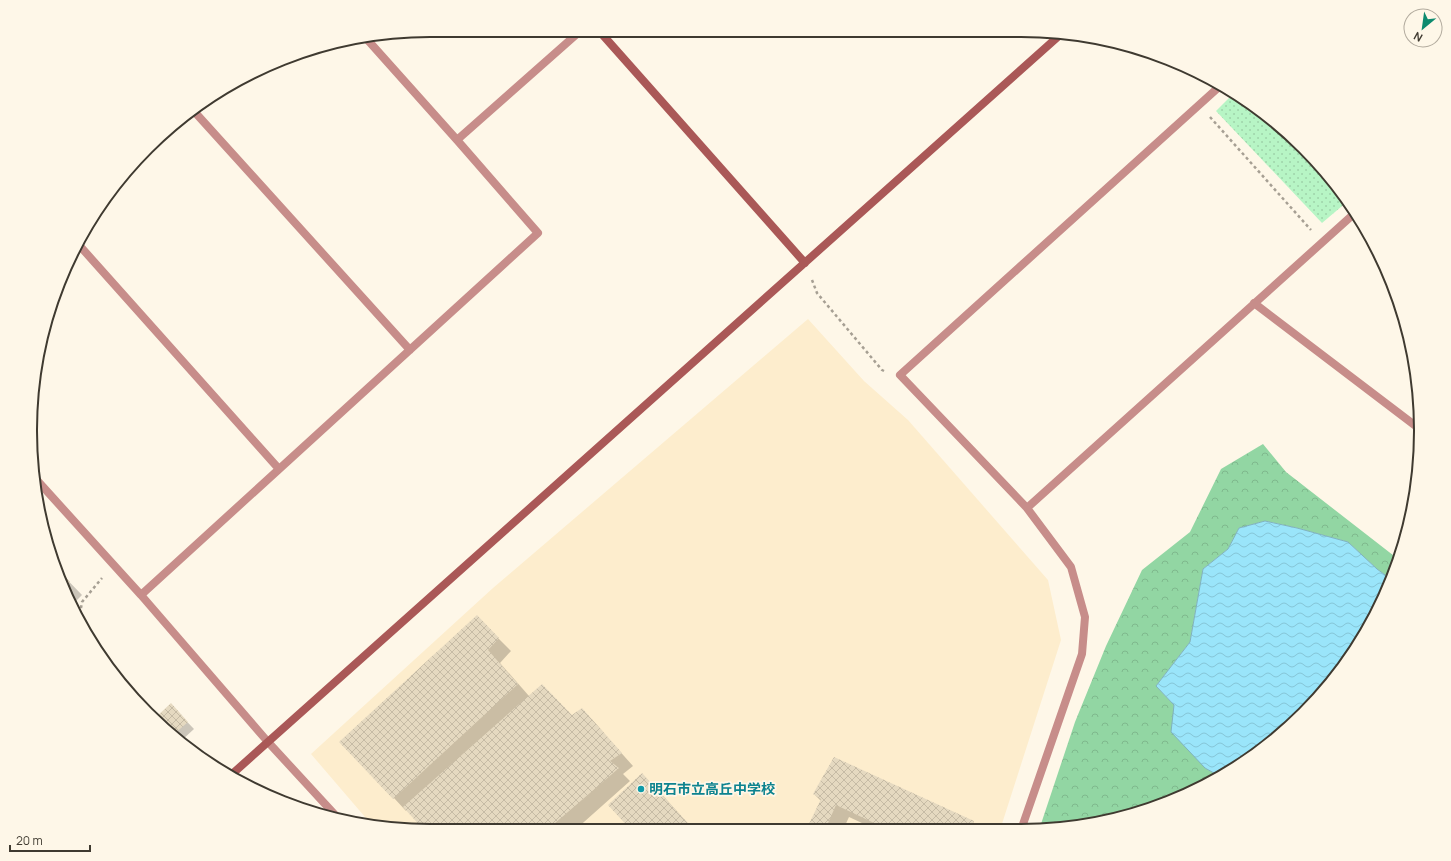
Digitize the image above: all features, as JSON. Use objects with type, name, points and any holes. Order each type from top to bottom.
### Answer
[{"type":"street","points":[[457,140],[573,37]]},
{"type":"street","points":[[605,37],[805,263]]},
{"type":"street","points":[[235,772],[1056,39]]},
{"type":"street","points":[[141,595],[538,233],[369,42]]},
{"type":"street","points":[[1023,824],[1082,654],[1085,617],[1071,567],[1027,508],[900,375],[1216,89]]},
{"type":"street","points":[[197,114],[410,350]]},
{"type":"street","points":[[1027,508],[1351,217]]},
{"type":"street","points":[[82,248],[279,469]]},
{"type":"street","points":[[1254,303],[1414,425]]},
{"type":"street","points":[[40,484],[141,595],[268,742],[332,812]]},
{"type":"path","points":[[1199,104],[1322,243]]},
{"type":"path","points":[[805,263],[817,293],[842,323],[882,370],[900,375]]},
{"type":"path","points":[[81,610],[82,602],[113,565]]},
{"type":"shaded area","points":[[808,319],[864,381],[908,420],[1048,580],[1061,640],[1002,824],[430,824],[379,821],[366,818],[311,754],[493,588]]},
{"type":"green space","points":[[1230,97],[1260,118],[1299,152],[1333,191],[1343,205],[1322,223],[1216,111]]},
{"type":"green space","points":[[1263,444],[1286,472],[1393,555],[1386,576],[1348,542],[1265,521],[1239,528],[1228,549],[1203,569],[1190,642],[1156,686],[1174,705],[1205,768],[1214,773],[1171,794],[1122,811],[1072,821],[1041,823],[1075,722],[1106,646],[1142,570],[1190,532],[1221,469]]},
{"type":"water","points":[[1265,521],[1348,542],[1386,576],[1373,605],[1348,649],[1316,690],[1299,709],[1260,743],[1239,758],[1214,773],[1205,768],[1171,732],[1174,705],[1156,686],[1190,642],[1203,569],[1228,549],[1239,528]]},
{"type":"building","points":[[477,615],[499,638],[488,650],[518,684],[393,799],[339,742]]},
{"type":"building","points":[[542,684],[572,715],[582,708],[622,753],[610,761],[619,768],[554,824],[418,824],[403,807]]},
{"type":"building","points":[[171,703],[188,722],[177,731],[158,715]]},
{"type":"building","points":[[834,757],[974,821],[972,824],[876,824],[836,805],[828,824],[809,824],[821,799],[813,794]]},
{"type":"building","name":"明石市立高丘中学校","points":[[642,773],[689,824],[625,824],[608,805]]},
{"type":"place","name":"明石市立高丘中学校","points":[[641,789]]}]
